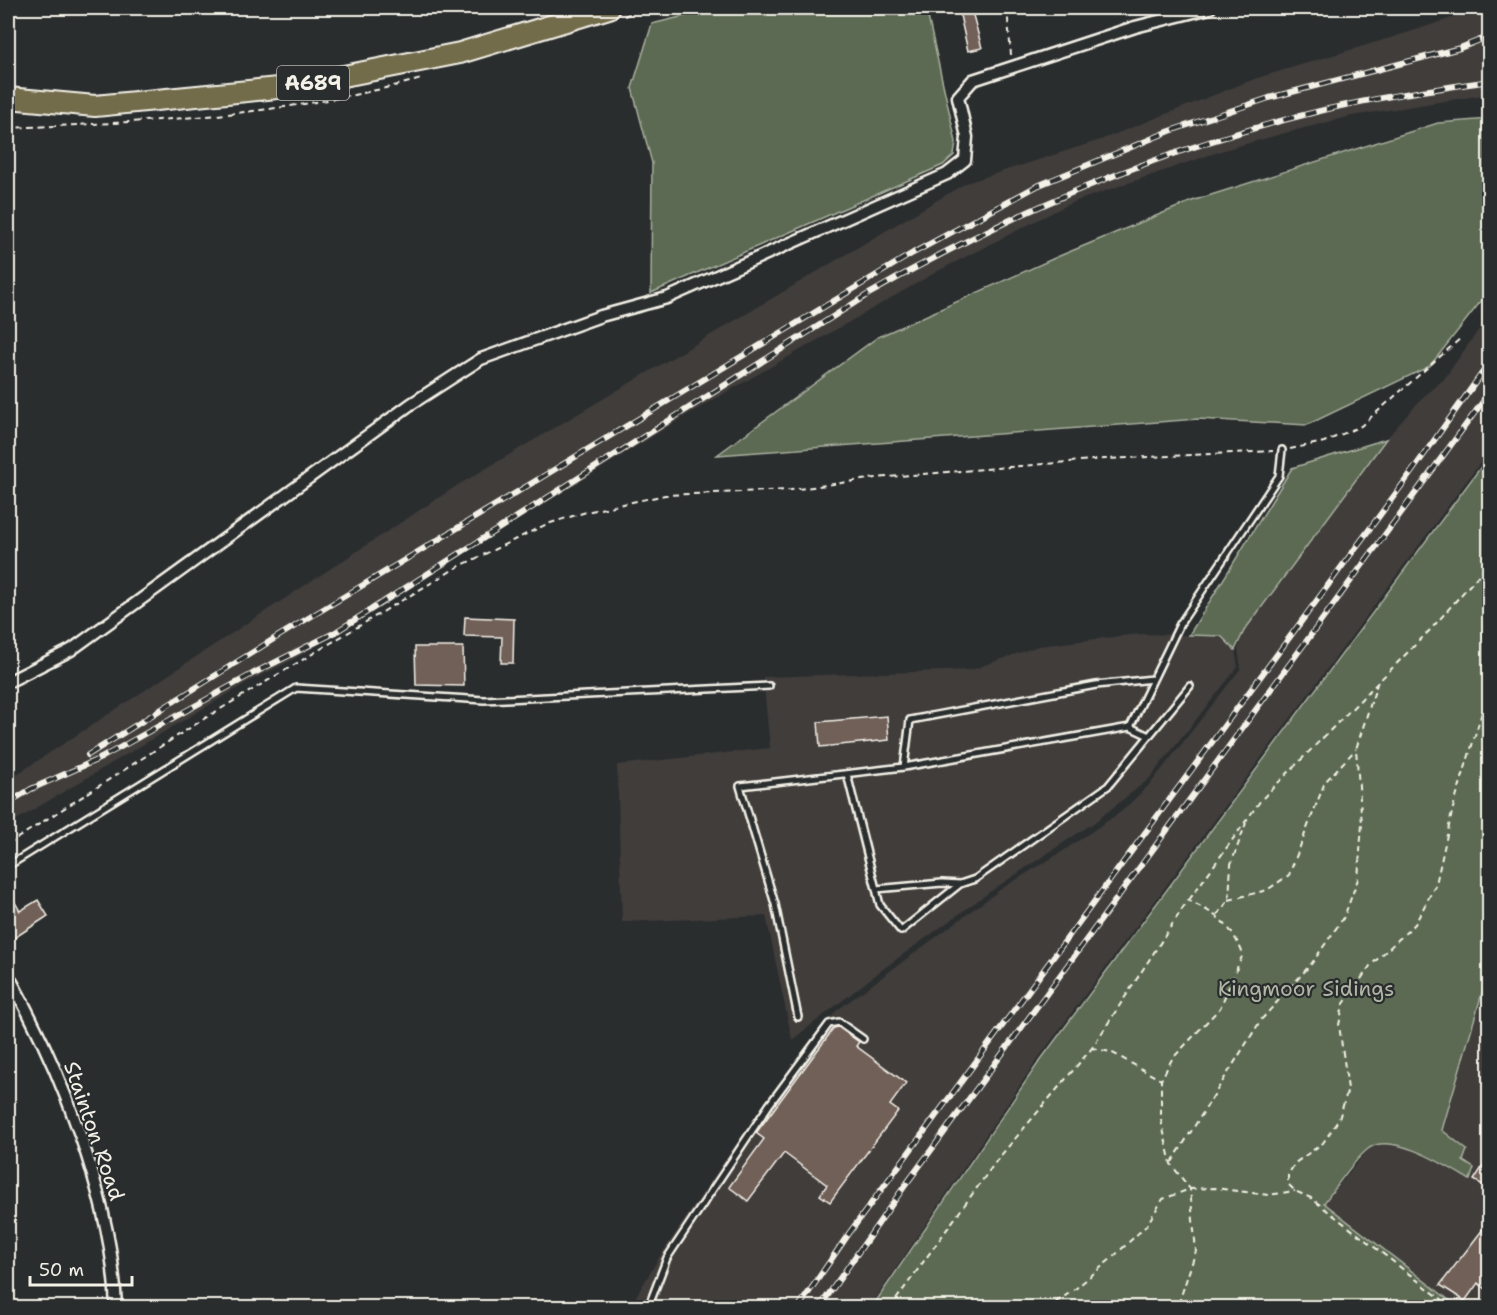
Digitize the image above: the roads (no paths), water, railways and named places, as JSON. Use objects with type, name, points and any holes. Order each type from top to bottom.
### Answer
[{"type":"highway","name":"A689","points":[[8,98],[95,106],[288,87],[460,53],[609,8]]},
{"type":"street","points":[[8,682],[71,650],[411,404],[481,359],[601,316],[667,297],[947,174],[965,160],[967,137],[958,97],[973,80],[1135,27],[1209,8]]},
{"type":"street","name":"Stainton Road","points":[[8,975],[46,1050],[75,1121],[111,1252],[116,1308]]},
{"type":"lane","points":[[1130,727],[1185,616],[1279,476],[1282,450]]},
{"type":"lane","points":[[904,767],[910,720],[1085,687],[1153,679]]},
{"type":"lane","points":[[8,866],[296,688],[484,700],[769,686]]},
{"type":"lane","points":[[847,774],[880,905],[901,930],[960,884],[975,879],[1108,786],[1190,686]]},
{"type":"lane","points":[[798,1017],[776,904],[740,786],[904,767],[1130,727],[1149,736]]},
{"type":"lane","points":[[876,889],[942,883],[960,884]]},
{"type":"lane","points":[[648,1308],[671,1251],[769,1105],[828,1024],[839,1022],[863,1039]]},
{"type":"railway","points":[[88,755],[277,637],[913,253],[1037,186],[1170,131],[1269,98],[1460,48],[1490,36]]},
{"type":"railway","points":[[8,803],[31,789],[101,758],[254,673],[334,633],[867,295],[976,236],[1146,163],[1264,125],[1344,105],[1490,81]]},
{"type":"railway","points":[[798,1308],[850,1232],[1408,477],[1490,362]]},
{"type":"railway","points":[[819,1308],[904,1187],[1490,392]]},
{"type":"park label","name":"Kingmoor Sidings","points":[[1306,989]]}]
